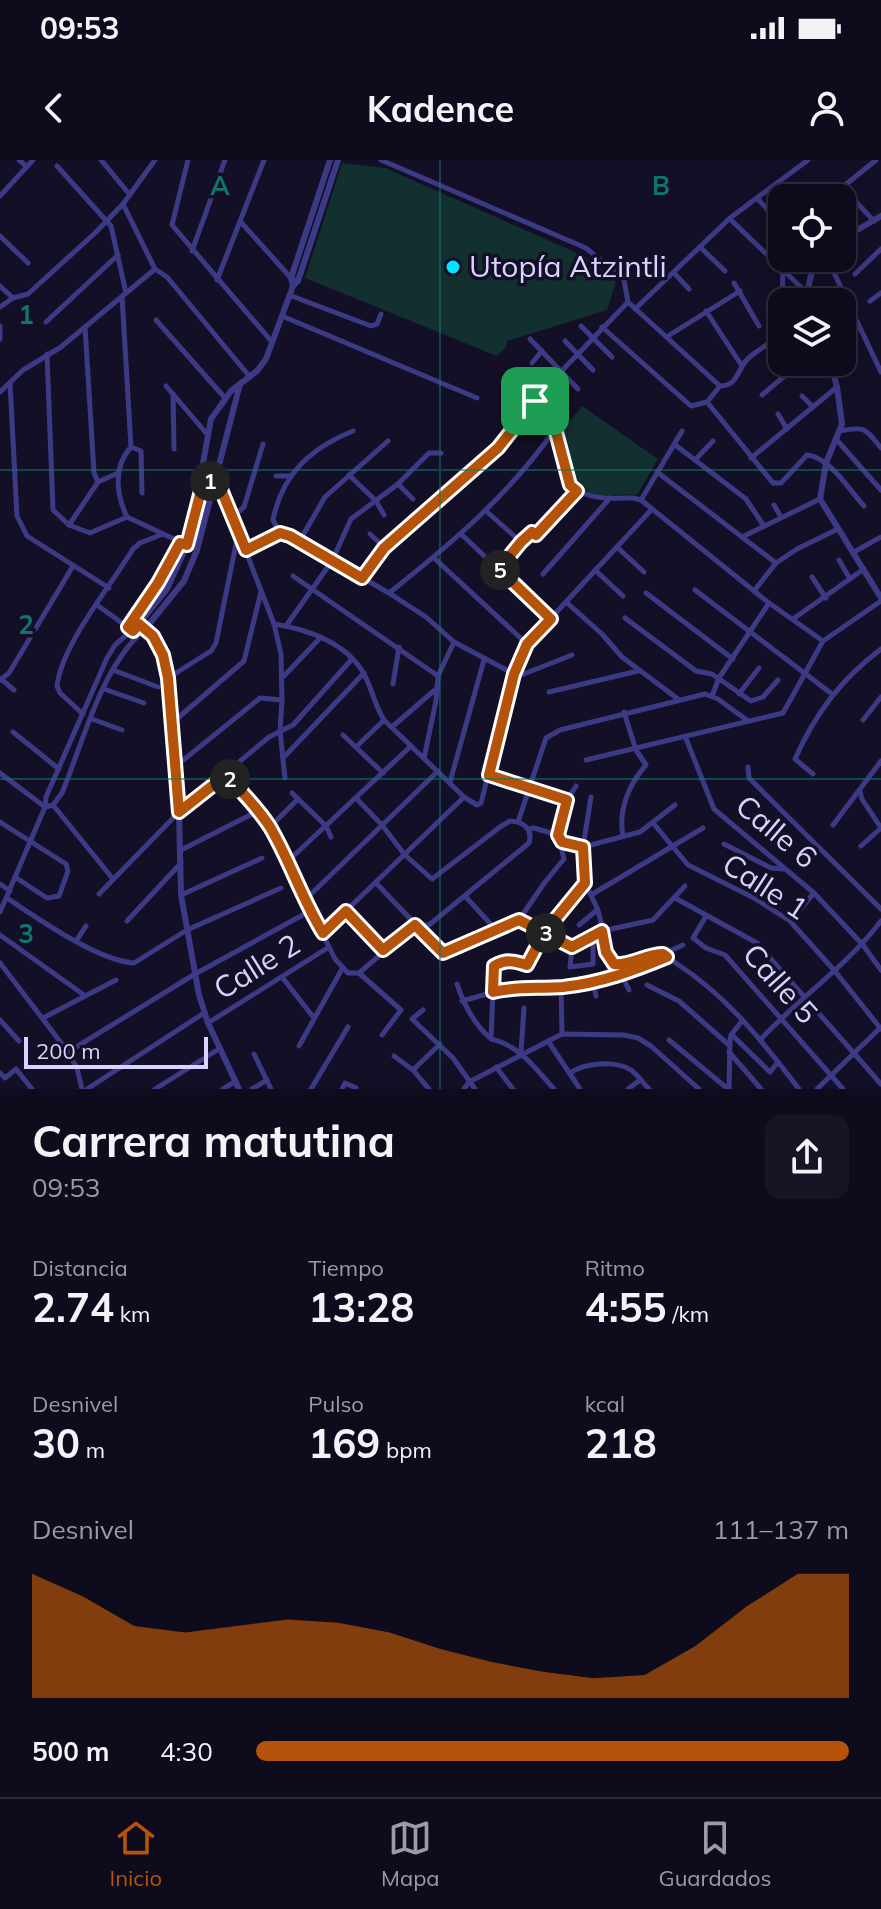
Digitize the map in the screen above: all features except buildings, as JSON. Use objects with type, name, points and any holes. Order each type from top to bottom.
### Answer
[{"type":"street","points":[[19,160],[26,166]]},
{"type":"street","points":[[0,196],[33,160]]},
{"type":"street","points":[[101,160],[130,195]]},
{"type":"street","points":[[188,160],[172,225],[272,342]]},
{"type":"street","points":[[192,251],[225,160]]},
{"type":"street","points":[[217,280],[264,160]]},
{"type":"street","points":[[294,282],[330,160]]},
{"type":"street","points":[[45,807],[53,805],[62,793],[123,650],[167,589],[204,479],[211,419],[225,398],[266,359],[338,160]]},
{"type":"street","points":[[381,160],[586,248],[624,280],[628,302],[720,386],[727,386],[737,378],[742,366],[779,332],[782,272]]},
{"type":"street","points":[[635,309],[730,218],[808,160]]},
{"type":"street","points":[[846,184],[876,160]]},
{"type":"street","points":[[0,307],[13,298],[28,294],[107,221],[130,195],[151,162]]},
{"type":"street","points":[[57,166],[107,221],[118,255],[124,294],[131,447],[123,456],[118,473],[119,495],[127,517],[184,544]]},
{"type":"street","points":[[758,199],[768,210]]},
{"type":"street","points":[[856,202],[874,221]]},
{"type":"street","points":[[123,204],[155,269],[167,277],[250,377]]},
{"type":"street","points":[[856,231],[881,216]]},
{"type":"street","points":[[730,218],[768,255]]},
{"type":"street","points":[[240,221],[294,282]]},
{"type":"street","points":[[0,236],[28,263]]},
{"type":"street","points":[[700,247],[725,271]]},
{"type":"street","points":[[855,274],[881,249]]},
{"type":"street","points":[[46,322],[118,255]]},
{"type":"street","points":[[0,392],[23,370],[61,347],[155,269]]},
{"type":"street","points":[[785,272],[802,288]]},
{"type":"street","points":[[834,272],[881,372]]},
{"type":"street","points":[[674,273],[689,289]]},
{"type":"street","points":[[734,283],[759,326]]},
{"type":"street","points":[[0,286],[13,298]]},
{"type":"street","points":[[668,336],[740,291]]},
{"type":"street","points":[[870,301],[881,293]]},
{"type":"street","points":[[289,295],[371,326],[375,326],[381,314]]},
{"type":"street","points":[[362,578],[384,548],[498,448],[561,371],[628,302]]},
{"type":"street","points":[[706,311],[742,366]]},
{"type":"street","points":[[282,316],[477,398]]},
{"type":"street","points":[[156,320],[225,398]]},
{"type":"street","points":[[0,326],[0,339]]},
{"type":"street","points":[[581,326],[612,357]]},
{"type":"street","points":[[85,327],[94,473],[98,482]]},
{"type":"street","points":[[602,327],[691,406],[707,402],[720,386]]},
{"type":"street","points":[[530,339],[578,389]]},
{"type":"street","points":[[565,341],[593,370]]},
{"type":"street","points":[[532,363],[542,351]]},
{"type":"street","points":[[47,354],[53,510],[69,525],[83,532],[96,532],[127,517]]},
{"type":"street","points":[[762,395],[784,376]]},
{"type":"street","points":[[586,760],[783,713],[823,641],[881,599],[820,499],[826,463],[842,424],[834,376]]},
{"type":"street","points":[[10,383],[17,516],[27,536],[109,588]]},
{"type":"street","points":[[131,629],[142,626],[184,581],[197,550],[240,384]]},
{"type":"street","points":[[166,386],[207,434]]},
{"type":"street","points":[[751,458],[837,387]]},
{"type":"street","points":[[173,394],[174,449]]},
{"type":"street","points":[[802,396],[813,407]]},
{"type":"street","points":[[535,401],[552,417],[570,485],[577,491],[586,496],[641,500],[769,603],[823,641]]},
{"type":"street","points":[[707,402],[768,479],[781,483],[807,455],[814,455],[826,463],[864,506]]},
{"type":"street","points":[[778,414],[787,429]]},
{"type":"street","points":[[389,593],[486,511],[511,485],[556,427]]},
{"type":"street","points":[[840,431],[859,427],[866,429],[881,448]]},
{"type":"street","points":[[353,431],[321,446],[303,460],[290,476],[281,492],[273,520],[280,533],[389,593],[426,617],[454,642],[514,674],[521,675],[572,655]]},
{"type":"street","points":[[641,500],[682,431]]},
{"type":"street","points":[[550,437],[559,445]]},
{"type":"street","points":[[836,439],[881,490]]},
{"type":"street","points":[[299,542],[325,497],[388,441]]},
{"type":"street","points":[[695,460],[713,441]]},
{"type":"street","points":[[231,513],[244,507],[263,444]]},
{"type":"street","points":[[674,444],[746,499],[764,526]]},
{"type":"street","points":[[131,447],[141,451],[142,493]]},
{"type":"street","points":[[286,626],[332,561],[351,519],[398,484],[429,453],[441,453]]},
{"type":"street","points":[[657,472],[776,563]]},
{"type":"street","points":[[69,525],[98,482],[118,473]]},
{"type":"street","points":[[349,475],[376,501],[384,515]]},
{"type":"street","points":[[276,476],[290,476]]},
{"type":"street","points":[[204,479],[220,487],[274,624],[283,678],[280,731],[285,778]]},
{"type":"street","points":[[398,484],[413,499]]},
{"type":"street","points":[[499,569],[521,542],[532,532],[536,535],[577,491]]},
{"type":"street","points":[[543,574],[610,498]]},
{"type":"street","points":[[742,537],[820,499]]},
{"type":"street","points":[[774,505],[781,517]]},
{"type":"street","points":[[274,624],[321,637],[352,659],[364,673],[384,720],[464,797],[473,804],[481,803],[514,674],[527,644],[652,509]]},
{"type":"street","points":[[486,511],[521,542]]},
{"type":"street","points":[[754,591],[776,563],[838,529]]},
{"type":"street","points":[[168,678],[211,651],[216,643],[238,533]]},
{"type":"street","points":[[246,550],[280,533]]},
{"type":"street","points":[[83,715],[60,693],[57,686],[75,638],[133,549],[163,534]]},
{"type":"street","points":[[370,534],[384,548]]},
{"type":"street","points":[[461,534],[551,619]]},
{"type":"street","points":[[854,552],[881,537]]},
{"type":"street","points":[[0,912],[107,658],[131,629],[184,544]]},
{"type":"street","points":[[617,547],[644,572]]},
{"type":"street","points":[[434,558],[527,644]]},
{"type":"street","points":[[839,560],[850,579]]},
{"type":"street","points":[[14,690],[1,680],[9,673],[73,566]]},
{"type":"street","points":[[793,619],[864,569]]},
{"type":"street","points":[[595,570],[623,596]]},
{"type":"street","points":[[293,576],[438,676]]},
{"type":"street","points":[[812,577],[826,598]]},
{"type":"street","points":[[873,584],[881,579]]},
{"type":"street","points":[[695,590],[832,694]]},
{"type":"street","points":[[172,723],[244,661],[261,591]]},
{"type":"street","points":[[646,593],[733,659]]},
{"type":"street","points":[[566,602],[622,657],[679,700]]},
{"type":"street","points":[[712,696],[719,678],[769,603]]},
{"type":"street","points":[[97,605],[131,629]]},
{"type":"street","points":[[625,618],[696,671],[712,674],[751,701],[757,701],[778,680]]},
{"type":"street","points":[[142,626],[163,655],[168,678],[179,812],[181,895],[195,974],[204,1013],[239,1089]]},
{"type":"street","points":[[283,678],[321,637]]},
{"type":"street","points":[[424,758],[438,676],[454,642]]},
{"type":"street","points":[[393,684],[399,647]]},
{"type":"street","points":[[813,774],[795,759],[810,726],[832,694],[881,649]]},
{"type":"street","points":[[99,894],[179,812],[269,737],[293,725],[352,659]]},
{"type":"street","points":[[450,782],[484,660]]},
{"type":"street","points":[[739,694],[759,668]]},
{"type":"street","points":[[113,670],[158,687]]},
{"type":"street","points":[[549,692],[639,671]]},
{"type":"street","points":[[283,758],[364,673]]},
{"type":"street","points":[[104,689],[144,703]]},
{"type":"street","points":[[392,727],[436,689]]},
{"type":"street","points":[[518,822],[546,738],[560,730],[705,694],[748,721]]},
{"type":"street","points":[[863,720],[881,697]]},
{"type":"street","points":[[176,766],[260,698],[282,700]]},
{"type":"street","points":[[623,836],[628,792],[646,765],[636,750],[624,712]]},
{"type":"street","points":[[92,719],[122,730]]},
{"type":"street","points":[[356,747],[384,720]]},
{"type":"street","points":[[13,732],[59,769]]},
{"type":"street","points":[[343,735],[383,773]]},
{"type":"street","name":"Calle 6","points":[[685,736],[714,809],[814,893],[863,945],[881,970]]},
{"type":"street","points":[[288,861],[411,746]]},
{"type":"street","points":[[833,825],[881,761]]},
{"type":"street","points":[[748,767],[749,778],[881,909]]},
{"type":"street","points":[[307,898],[438,771]]},
{"type":"street","points":[[0,773],[45,807]]},
{"type":"street","points":[[226,775],[270,827],[342,969],[348,973],[359,973],[401,1010],[382,1035]]},
{"type":"street","points":[[489,775],[567,800]]},
{"type":"street","points":[[558,835],[567,800],[576,786]]},
{"type":"street","points":[[860,790],[862,799],[881,828],[861,846]]},
{"type":"street","points":[[292,793],[326,826],[331,837]]},
{"type":"street","points":[[323,933],[464,797]]},
{"type":"street","points":[[591,797],[583,847],[585,883],[598,910],[606,952],[614,964],[620,965],[652,954],[665,956],[712,988],[779,1062],[799,1089]]},
{"type":"street","points":[[356,798],[428,878],[437,877],[510,821],[528,829],[531,837],[529,843],[429,925],[415,925],[359,973]]},
{"type":"street","points":[[270,827],[298,799]]},
{"type":"street","points":[[53,805],[113,879]]},
{"type":"street","points":[[562,842],[583,847],[640,832],[675,805]]},
{"type":"street","points":[[181,850],[258,811]]},
{"type":"street","points":[[0,822],[66,864],[68,871],[59,896],[47,898],[15,877]]},
{"type":"street","name":"Calle 1","points":[[653,823],[688,865],[754,898],[790,921],[881,1028]]},
{"type":"street","points":[[591,895],[703,828]]},
{"type":"street","points":[[376,883],[443,953],[519,920],[564,859],[558,835],[528,829]]},
{"type":"street","points":[[724,844],[771,868],[784,869]]},
{"type":"street","points":[[181,895],[262,858]]},
{"type":"street","points":[[127,921],[181,863]]},
{"type":"street","points":[[491,1039],[494,966],[512,960],[527,965],[544,933],[585,883]]},
{"type":"street","points":[[0,884],[10,891]]},
{"type":"street","points":[[519,920],[572,947],[602,931],[653,920],[685,886]]},
{"type":"street","points":[[7,898],[76,941],[124,963],[134,963],[187,930],[281,888]]},
{"type":"street","points":[[790,921],[814,893]]},
{"type":"street","points":[[465,896],[496,930]]},
{"type":"street","points":[[675,898],[757,943],[881,1084]]},
{"type":"street","points":[[579,925],[598,910]]},
{"type":"street","points":[[68,1052],[195,974],[310,911]]},
{"type":"street","points":[[346,911],[383,950]]},
{"type":"street","name":"Calle 5","points":[[706,916],[693,938],[706,948],[725,955],[843,1089]]},
{"type":"street","points":[[760,1040],[781,1017],[863,945],[881,921]]},
{"type":"street","points":[[76,941],[86,926]]},
{"type":"street","points":[[0,935],[84,995]]},
{"type":"street","points":[[572,947],[570,967],[593,964],[593,938]]},
{"type":"street","points":[[462,1001],[512,987],[561,987],[622,976],[683,945]]},
{"type":"street","name":"Calle 2","points":[[208,1023],[329,947]]},
{"type":"street","points":[[0,963],[68,1052],[84,1089]]},
{"type":"street","points":[[299,1046],[342,969]]},
{"type":"street","points":[[622,976],[629,990]]},
{"type":"street","points":[[282,977],[314,1018]]},
{"type":"street","points":[[43,1018],[116,980]]},
{"type":"street","points":[[593,982],[596,996]]},
{"type":"street","points":[[457,984],[462,1001],[477,1026],[491,1039],[503,1041],[521,1053],[554,1089]]},
{"type":"street","points":[[647,985],[679,1001],[729,1048],[761,1089]]},
{"type":"street","points":[[561,987],[562,1034]]},
{"type":"street","points":[[521,1053],[524,1008]]},
{"type":"street","points":[[423,1010],[412,1019],[440,1044],[475,1089]]},
{"type":"street","name":"Calle 2","points":[[84,1089],[204,1013]]},
{"type":"street","points":[[0,1020],[19,1041]]},
{"type":"street","points":[[728,1089],[731,1035],[742,1021]]},
{"type":"street","points":[[311,1089],[348,1027]]},
{"type":"street","points":[[817,1089],[881,1028]]},
{"type":"street","points":[[464,1089],[469,1082],[562,1034],[638,1038],[699,1089]]},
{"type":"street","points":[[731,1035],[770,1072],[779,1062]]},
{"type":"street","points":[[669,1040],[728,1089]]},
{"type":"street","points":[[548,1041],[580,1089]]},
{"type":"street","points":[[413,1070],[440,1044]]},
{"type":"street","points":[[155,1089],[219,1049]]},
{"type":"street","points":[[254,1054],[271,1089]]},
{"type":"street","points":[[394,1056],[413,1070],[429,1089]]},
{"type":"street","points":[[570,1073],[590,1064],[618,1066],[630,1069],[649,1089]]},
{"type":"street","points":[[496,1067],[513,1089]]},
{"type":"street","points":[[0,1073],[5,1078],[16,1069],[32,1089]]},
{"type":"street","points":[[628,1089],[640,1079]]},
{"type":"street","points":[[252,1089],[267,1080]]},
{"type":"street","points":[[223,1089],[236,1081]]},
{"type":"street","points":[[342,1089],[345,1083],[356,1088]]},
{"type":"green space","name":"Utopía Atzintli","points":[[342,163],[385,168],[584,256],[616,282],[607,310],[507,341],[506,347],[497,356],[305,278]]},
{"type":"green space","points":[[582,406],[658,459],[637,495],[585,493],[572,482],[566,465],[564,428]]},
{"type":"place","name":"Utopía Atzintli","points":[[453,267]]},
{"type":"route","points":[[535,401],[498,448],[464,474],[384,548],[362,578],[280,533],[246,550],[220,487],[204,479],[187,545],[180,543],[128,627],[133,631],[139,624],[153,636],[163,655],[168,678],[179,812],[226,775],[270,827],[323,933],[346,911],[383,950],[415,925],[443,953],[519,920],[544,933],[572,947],[602,931],[606,952],[614,964],[620,965],[652,954],[667,957],[622,976],[593,982],[561,987],[512,987],[493,992],[494,966],[512,960],[527,965],[544,933],[585,883],[583,847],[562,842],[558,835],[567,800],[489,775],[514,674],[527,644],[551,619],[499,569],[521,542],[532,532],[536,535],[577,491],[570,485],[552,417],[535,401]]}]
